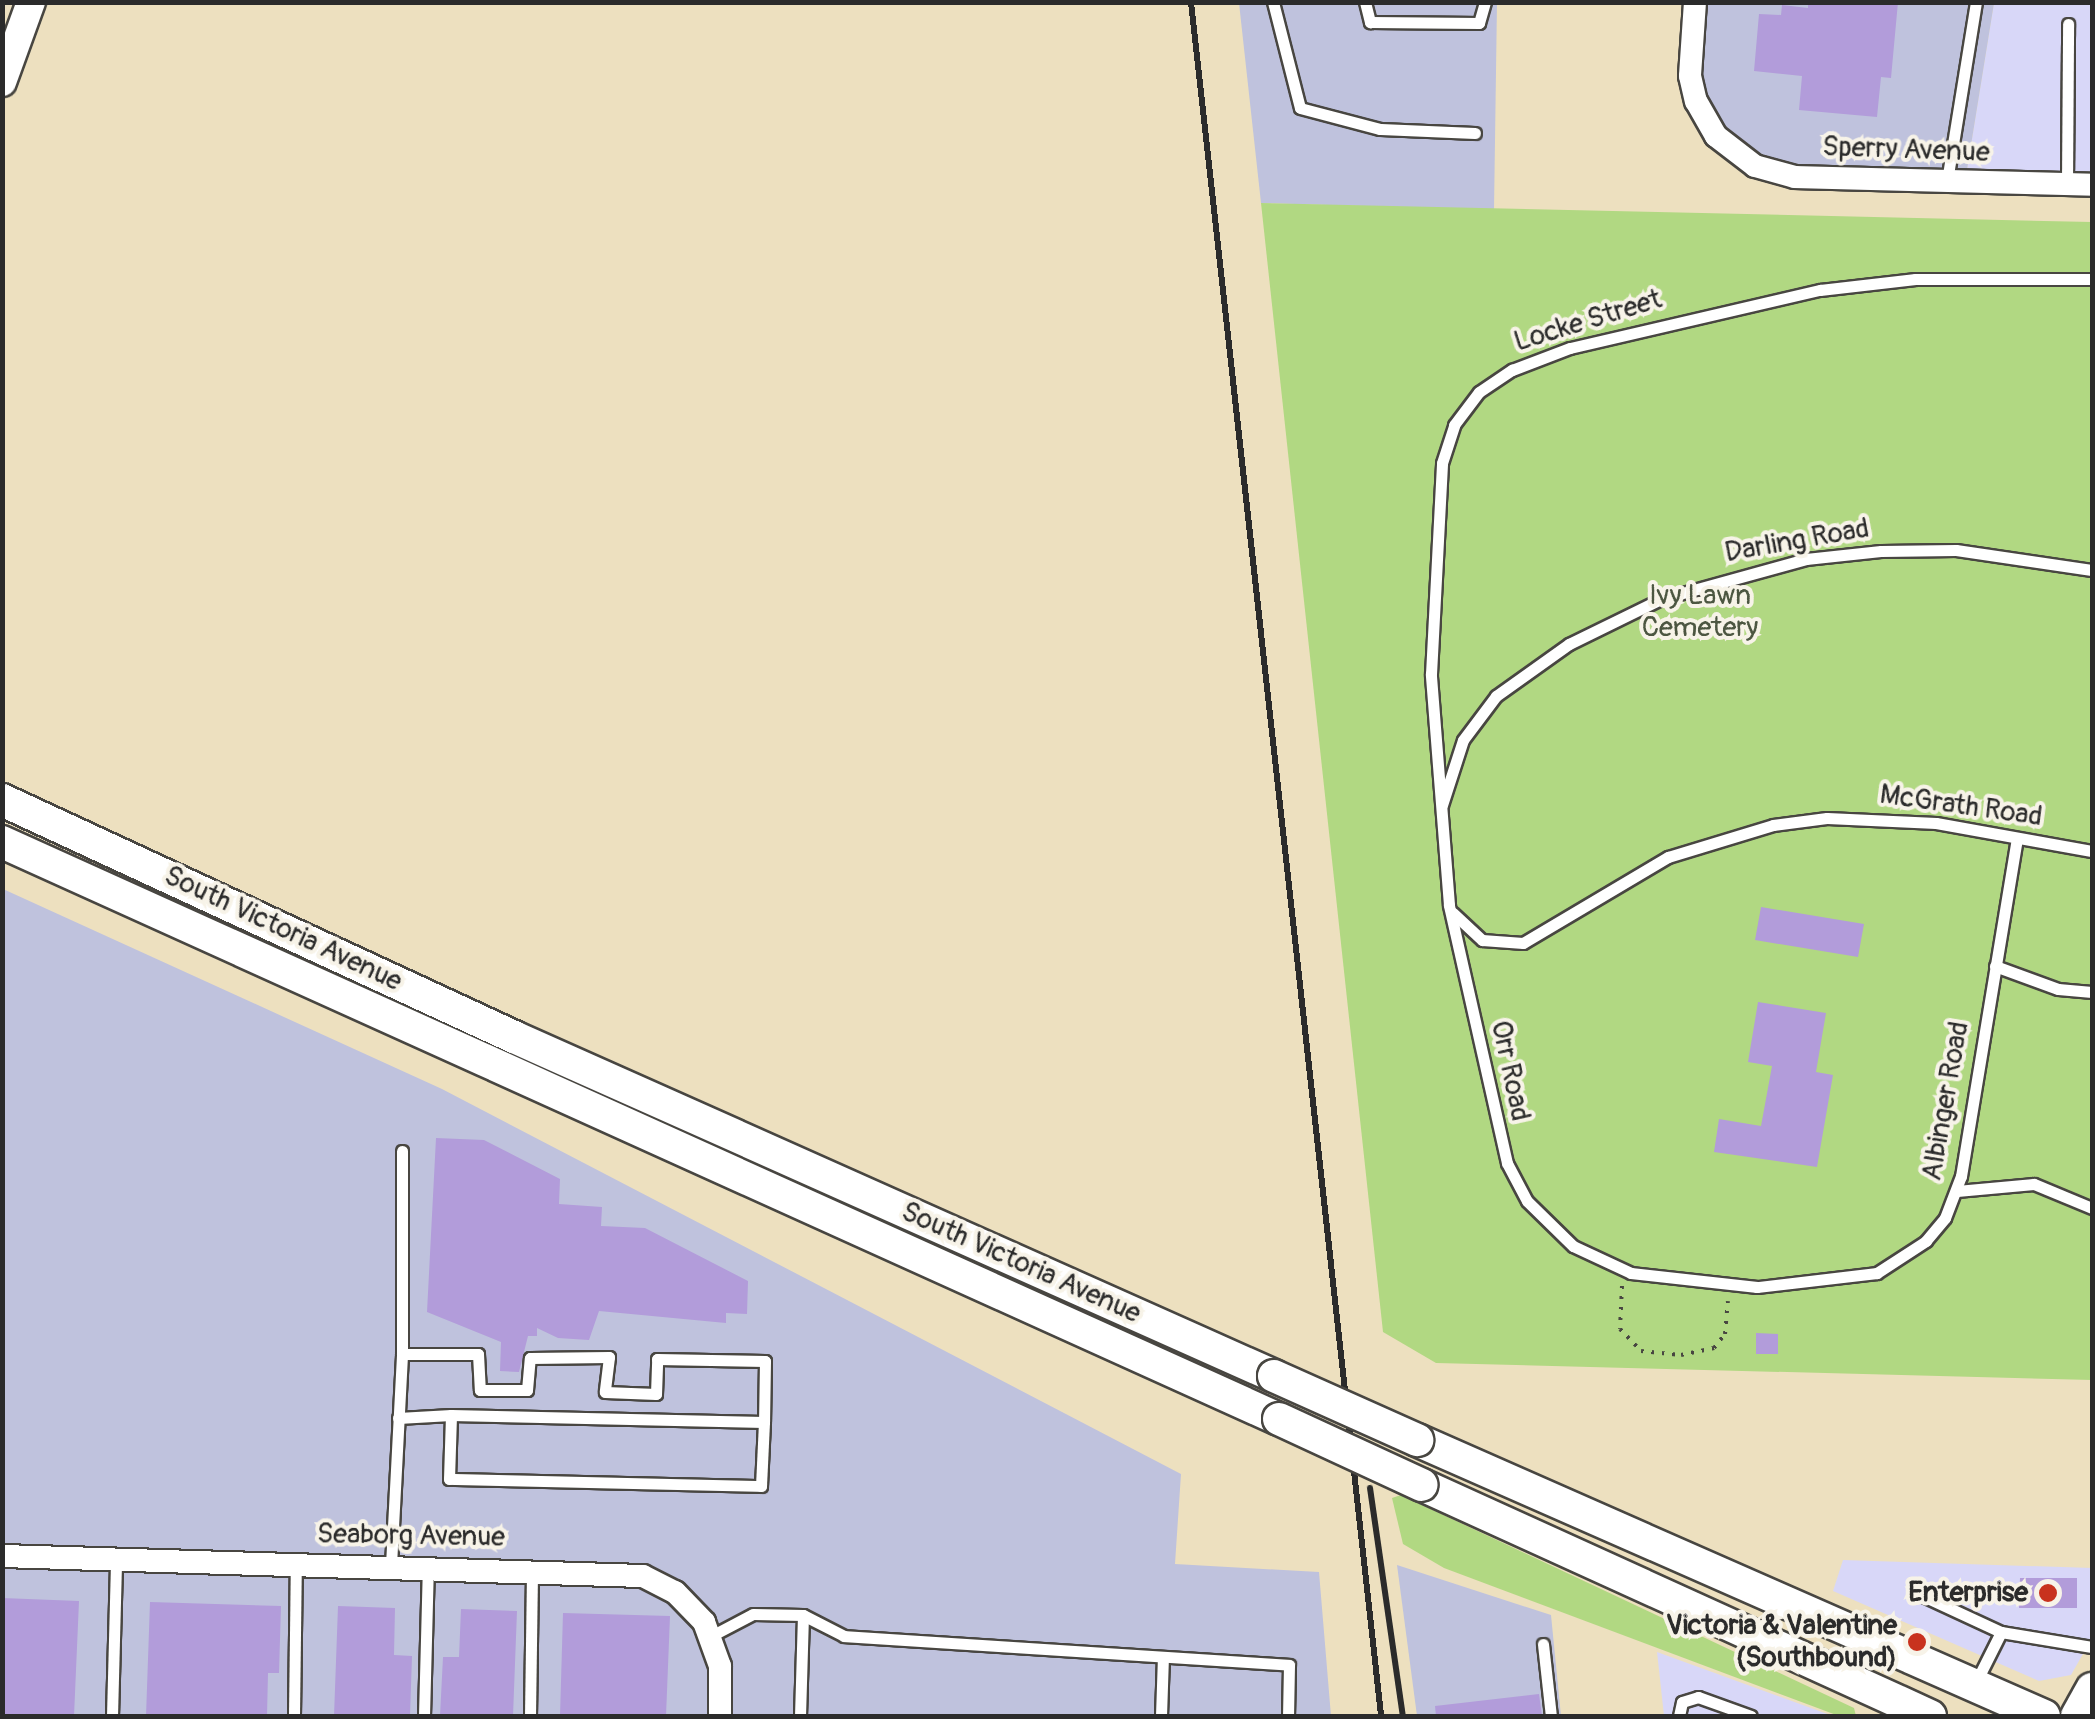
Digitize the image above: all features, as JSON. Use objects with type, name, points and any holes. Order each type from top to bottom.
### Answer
[{"type":"main road","points":[[2,781],[62,824]]},
{"type":"main road","name":"South Victoria Avenue","points":[[2,800],[62,824],[514,1037],[2044,1716]]},
{"type":"main road","name":"South Victoria Avenue","points":[[10,848],[1930,1716]]},
{"type":"main road","points":[[2076,1716],[2092,1690]]},
{"type":"street","points":[[2,82],[32,2]]},
{"type":"street","name":"Sperry Avenue","points":[[1695,2],[1692,85],[1702,117],[1725,145],[1755,166],[1795,177],[2092,185]]},
{"type":"street","name":"Seaborg Avenue","points":[[2,1556],[532,1569],[643,1576],[688,1602],[711,1636],[720,1666],[720,1716]]},
{"type":"lane","points":[[1273,2],[1300,108],[1380,130],[1475,133]]},
{"type":"lane","points":[[1366,2],[1370,22],[1479,23],[1485,2]]},
{"type":"lane","points":[[1947,182],[1976,2]]},
{"type":"lane","points":[[2066,184],[2068,24]]},
{"type":"lane","name":"Locke Street","points":[[1440,819],[1431,674],[1442,463],[1454,424],[1489,384],[1570,348],[1701,312],[1820,290],[1915,280],[2092,280]]},
{"type":"lane","name":"Darling Road","points":[[1440,819],[1463,740],[1496,696],[1569,644],[1661,599],[1751,571],[1881,551],[1956,550],[2092,570]]},
{"type":"lane","name":"McGrath Road","points":[[1449,905],[1476,937],[1516,945],[1668,857],[1772,826],[1882,818],[2092,851]]},
{"type":"lane","name":"Orr Road","points":[[1440,819],[1449,905],[1511,1173],[1556,1233],[1629,1272]]},
{"type":"lane","name":"Albinger Road","points":[[1629,1272],[1730,1286],[1810,1284],[1890,1267],[1936,1230],[1957,1191],[2017,838]]},
{"type":"lane","points":[[1995,966],[2058,989],[2092,992]]},
{"type":"lane","points":[[390,1565],[402,1354],[402,1151]]},
{"type":"lane","points":[[1957,1191],[2034,1184],[2092,1208]]},
{"type":"lane","points":[[402,1354],[478,1354],[480,1390],[527,1390],[530,1358],[609,1357],[605,1392],[656,1394],[657,1359],[764,1361],[761,1486],[449,1479],[451,1416]]},
{"type":"lane","points":[[398,1418],[764,1422]]},
{"type":"lane","points":[[112,1716],[116,1559]]},
{"type":"lane","points":[[294,1716],[296,1563]]},
{"type":"lane","points":[[424,1716],[428,1566]]},
{"type":"lane","points":[[530,1716],[532,1569]]},
{"type":"lane","points":[[1921,1595],[2001,1632],[2092,1647]]},
{"type":"lane","points":[[711,1636],[753,1614],[803,1615],[844,1636],[1289,1665],[1288,1716]]},
{"type":"lane","points":[[800,1716],[803,1615]]},
{"type":"lane","points":[[1974,1686],[2001,1632]]},
{"type":"lane","points":[[1543,1644],[1551,1716]]},
{"type":"lane","points":[[1161,1716],[1164,1656]]},
{"type":"lane","points":[[1679,1716],[1682,1702],[1698,1698],[1751,1716]]},
{"type":"path","points":[[1629,1272],[1620,1329],[1641,1351],[1681,1356],[1714,1348],[1725,1334],[1730,1286]]},
{"type":"shaded area","points":[[1239,3],[1497,3],[1494,210],[1261,203]]},
{"type":"shaded area","points":[[1695,3],[1994,3],[1965,182],[1795,177],[1725,145],[1690,61]]},
{"type":"shaded area","points":[[1994,3],[2092,3],[2092,185],[1965,182]]},
{"type":"shaded area","points":[[3,889],[442,1089],[1181,1474],[1175,1564],[1319,1572],[1331,1716],[3,1716]]},
{"type":"shaded area","points":[[1843,1560],[2092,1568],[2092,1638],[2071,1675],[2039,1681],[1833,1591]]},
{"type":"shaded area","points":[[1397,1565],[1551,1615],[1561,1716],[1417,1716]]},
{"type":"shaded area","points":[[1657,1652],[1833,1716],[1664,1716]]},
{"type":"green space","name":"Ivy Lawn Cemetery","points":[[1261,203],[2092,222],[2092,1380],[1436,1363],[1383,1332]]},
{"type":"green space","points":[[1401,1495],[1854,1708],[1856,1716],[1839,1716],[1444,1568],[1403,1544],[1392,1498]]},
{"type":"building","points":[[1808,2],[1898,2],[1891,78],[1881,77],[1877,117],[1799,110],[1802,76],[1754,71],[1759,14],[1781,15],[1782,5],[1808,8]]},
{"type":"building","points":[[1761,907],[1864,924],[1858,957],[1755,940]]},
{"type":"building","points":[[1758,1002],[1826,1013],[1816,1072],[1833,1075],[1817,1167],[1714,1152],[1719,1119],[1761,1126],[1772,1066],[1748,1062]]},
{"type":"building","points":[[436,1138],[484,1140],[560,1179],[559,1204],[602,1207],[601,1226],[645,1228],[748,1281],[747,1314],[726,1313],[726,1323],[599,1311],[589,1340],[558,1338],[537,1328],[537,1336],[528,1336],[519,1372],[500,1371],[501,1342],[427,1312]]},
{"type":"building","points":[[1756,1333],[1778,1334],[1778,1354],[1756,1354]]},
{"type":"building","name":"Enterprise","points":[[2020,1578],[2077,1578],[2077,1608],[2019,1608]]},
{"type":"building","points":[[2,1598],[79,1601],[74,1716],[2,1716]]},
{"type":"building","points":[[150,1602],[281,1606],[279,1673],[268,1673],[267,1716],[146,1716]]},
{"type":"building","points":[[338,1606],[395,1608],[394,1655],[412,1656],[410,1716],[334,1716]]},
{"type":"building","points":[[461,1609],[517,1611],[513,1716],[440,1716],[443,1657],[459,1657]]},
{"type":"building","points":[[563,1613],[670,1616],[666,1716],[560,1716]]},
{"type":"building","points":[[1539,1694],[1542,1716],[1436,1716],[1435,1706]]},
{"type":"railway","points":[[1191,2],[1381,1716]]},
{"type":"railway","points":[[1370,1488],[1403,1716]]},
{"type":"place","name":"Enterprise","points":[[2048,1593]]},
{"type":"place","name":"Victoria & Valentine (Southbound)","points":[[1917,1642]]}]
